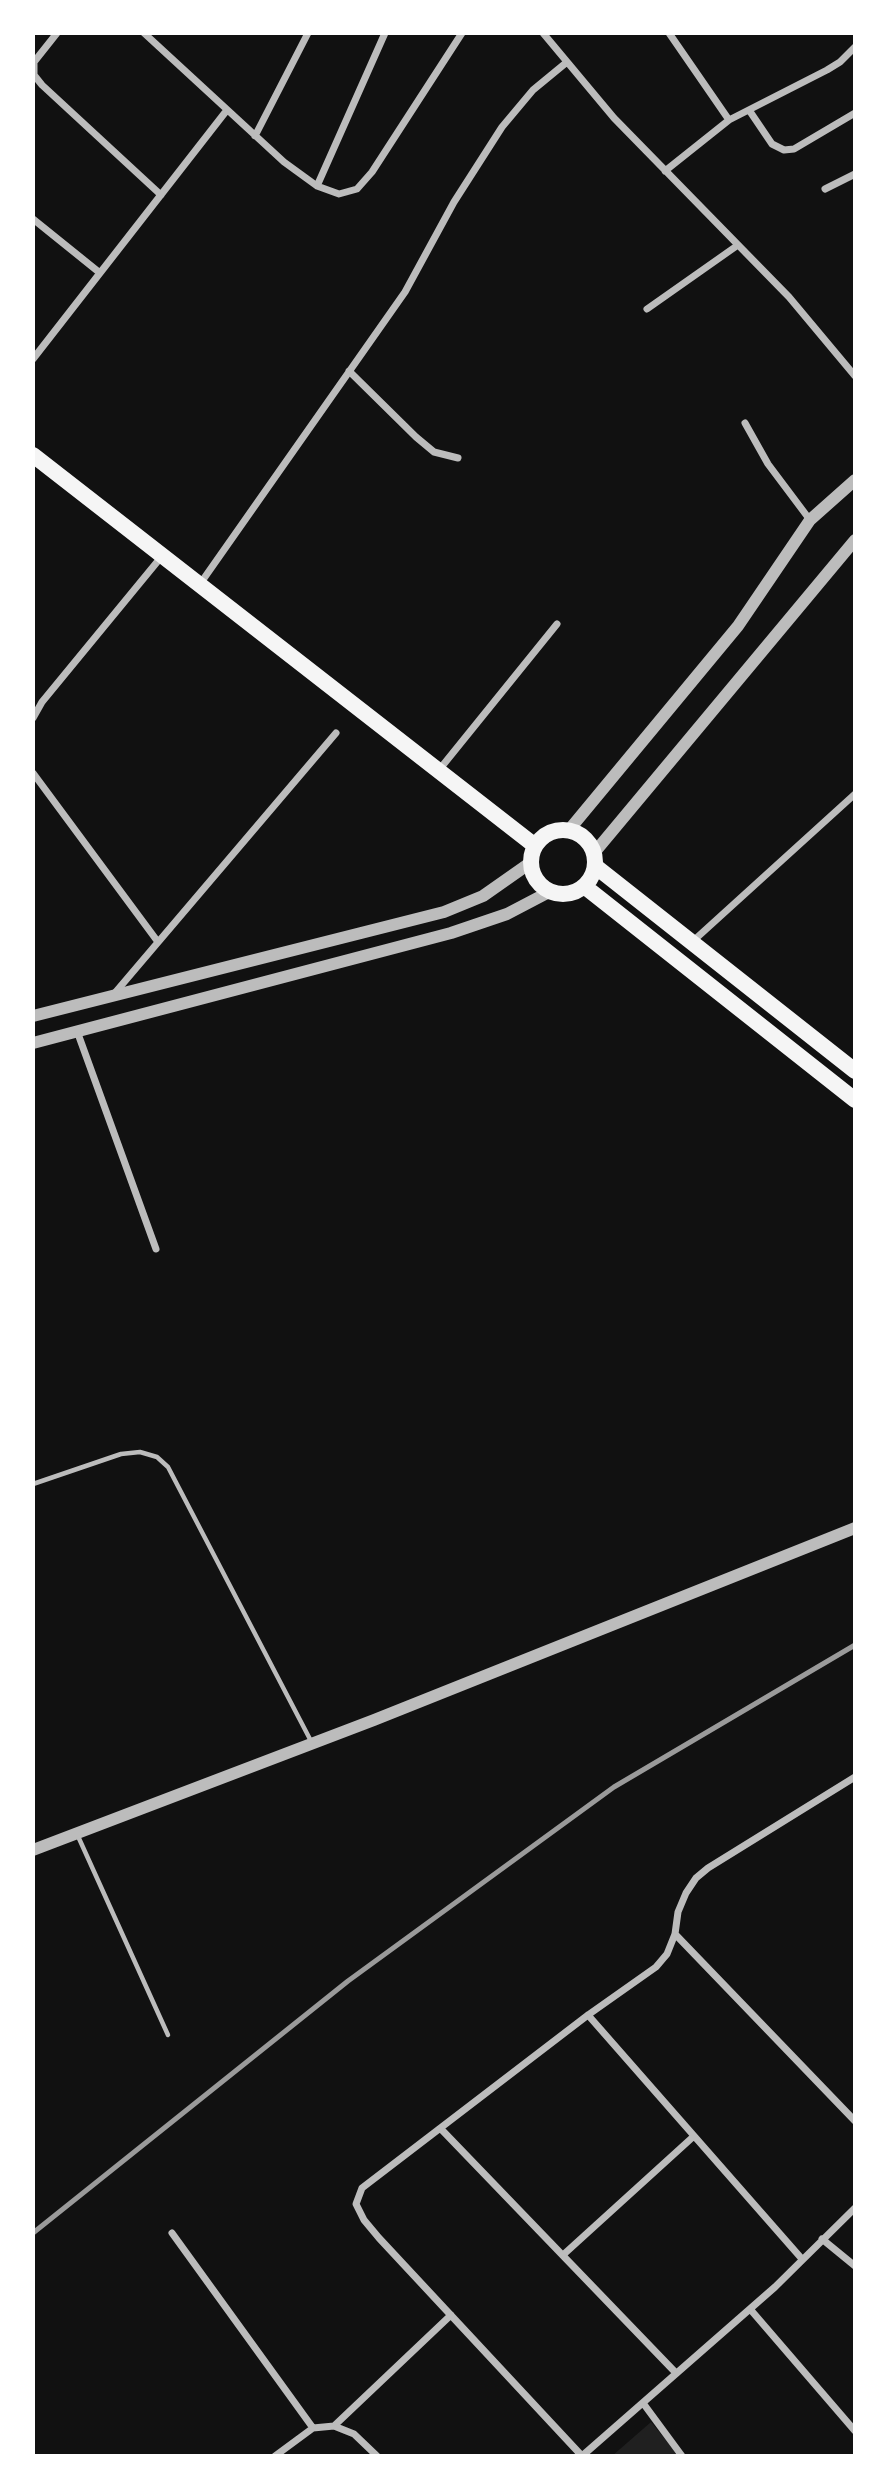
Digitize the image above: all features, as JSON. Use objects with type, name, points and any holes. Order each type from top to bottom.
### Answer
[{"type":"main road","points":[[33,455],[534,845]]},
{"type":"main road","points":[[594,859],[591,877],[584,886],[574,892],[561,894],[550,891],[535,880],[530,863],[534,845],[549,832],[569,830],[584,838],[594,859],[692,942],[855,1071]]},
{"type":"main road","points":[[584,886],[855,1100]]},
{"type":"street","points":[[57,33],[34,62],[34,75],[161,195]]},
{"type":"street","points":[[144,33],[284,162],[317,186],[339,194],[357,189],[372,172],[462,33]]},
{"type":"street","points":[[256,136],[307,33]]},
{"type":"street","points":[[317,186],[385,33]]},
{"type":"street","points":[[543,33],[614,118],[789,297],[855,376]]},
{"type":"street","points":[[669,33],[729,120]]},
{"type":"street","points":[[665,171],[729,120],[827,70],[855,47]]},
{"type":"street","points":[[200,584],[405,292],[454,202],[502,128],[533,90],[567,62]]},
{"type":"street","points":[[33,359],[227,110]]},
{"type":"street","points":[[749,110],[772,144],[784,150],[794,149],[855,113]]},
{"type":"street","points":[[825,189],[855,174]]},
{"type":"street","points":[[33,219],[100,273]]},
{"type":"street","points":[[647,309],[738,245]]},
{"type":"street","points":[[349,371],[434,452],[458,458]]},
{"type":"street","points":[[745,423],[768,464],[810,520]]},
{"type":"street","points":[[569,830],[737,626],[810,520],[855,480]]},
{"type":"street","points":[[594,859],[855,540]]},
{"type":"street","points":[[33,718],[42,702],[162,555]]},
{"type":"street","points":[[438,770],[557,624]]},
{"type":"street","points":[[114,994],[336,733]]},
{"type":"street","points":[[33,773],[158,942]]},
{"type":"street","points":[[692,942],[855,794]]},
{"type":"street","points":[[33,1016],[444,912],[483,896],[530,863]]},
{"type":"street","points":[[33,1042],[451,933],[507,914],[550,891]]},
{"type":"street","points":[[77,1031],[156,1249]]},
{"type":"street","points":[[33,1850],[313,1744],[855,1528]]},
{"type":"street","points":[[855,1777],[696,1878],[678,1912],[675,1934],[667,1954],[656,1967],[588,2015],[362,2188],[356,2204],[379,2238],[582,2456],[750,2309],[855,2208]]},
{"type":"street","points":[[675,1934],[855,2121]]},
{"type":"street","points":[[588,2015],[802,2259]]},
{"type":"street","points":[[441,2129],[676,2373]]},
{"type":"street","points":[[563,2255],[694,2136]]},
{"type":"street","points":[[172,2234],[313,2428]]},
{"type":"street","points":[[822,2239],[855,2266]]},
{"type":"street","points":[[750,2309],[855,2431]]},
{"type":"street","points":[[334,2426],[451,2315]]},
{"type":"street","points":[[643,2403],[682,2456]]},
{"type":"street","points":[[275,2456],[313,2428],[334,2426],[354,2434],[377,2456]]},
{"type":"lane","points":[[33,1484],[121,1454],[140,1452],[156,1457],[168,1466],[313,1744]]},
{"type":"lane","points":[[77,1833],[168,2035]]},
{"type":"shaded area","points":[[651,2422],[679,2456],[612,2456]]},
{"type":"railway","points":[[33,2233],[348,1981],[614,1787],[855,1645]]}]
